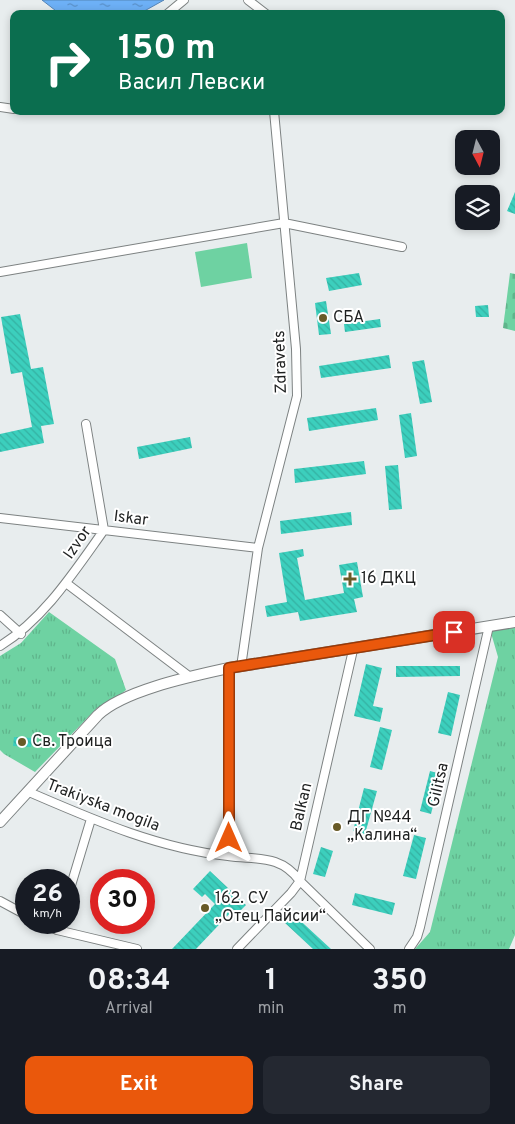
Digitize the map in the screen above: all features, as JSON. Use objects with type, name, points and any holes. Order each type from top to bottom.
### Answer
[{"type":"street","points":[[171,10],[184,0]]},
{"type":"street","points":[[248,0],[261,10]]},
{"type":"street","name":"Zdravets","points":[[241,666],[258,548],[297,396],[296,349],[274,115]]},
{"type":"street","points":[[0,272],[284,223],[402,247]]},
{"type":"street","name":"Izvor","points":[[0,646],[21,634],[66,582],[104,530],[86,424]]},
{"type":"street","name":"Iskar","points":[[0,518],[258,548]]},
{"type":"street","points":[[66,582],[190,677]]},
{"type":"street","points":[[0,616],[21,634]]},
{"type":"street","points":[[0,822],[105,709],[127,698],[190,677],[229,668],[353,650],[515,622]]},
{"type":"street","name":"Gilitsa","points":[[409,949],[417,937],[420,927],[489,626]]},
{"type":"street","name":"Balkan","points":[[237,949],[291,893],[300,881],[353,650]]},
{"type":"street","points":[[228,856],[229,668]]},
{"type":"street","name":"Trakiyska mogila","points":[[29,792],[91,819],[149,840],[228,856],[279,862],[291,869],[300,881],[370,949]]},
{"type":"street","points":[[76,869],[91,819]]},
{"type":"street","points":[[0,902],[15,909]]},
{"type":"street","points":[[80,932],[137,949]]},
{"type":"green space","points":[[247,243],[252,278],[201,287],[195,252]]},
{"type":"green space","points":[[510,273],[515,274],[515,331],[503,328]]},
{"type":"green space","points":[[49,612],[115,659],[126,690],[116,698],[97,708],[35,772],[0,750],[0,656],[21,643]]},
{"type":"green space","points":[[515,622],[515,935],[509,949],[415,949],[430,932],[498,657],[489,626]]},
{"type":"water","points":[[42,0],[164,0],[146,10],[55,10]]},
{"type":"building","points":[[515,192],[515,214],[507,211]]},
{"type":"building","points":[[359,273],[362,285],[329,291],[326,278]]},
{"type":"building","name":"СБА","points":[[326,301],[331,334],[319,335],[315,303]]},
{"type":"building","points":[[488,305],[489,317],[476,317],[475,306]]},
{"type":"building","points":[[20,314],[31,369],[43,367],[54,424],[41,426],[44,443],[0,452],[0,434],[32,427],[22,372],[11,374],[1,317]]},
{"type":"building","points":[[380,319],[381,327],[345,332],[344,324]]},
{"type":"building","points":[[389,355],[391,368],[321,378],[319,366]]},
{"type":"building","points":[[424,360],[432,402],[420,404],[412,362]]},
{"type":"building","points":[[376,408],[378,420],[309,431],[307,418]]},
{"type":"building","points":[[411,413],[417,456],[405,458],[399,415]]},
{"type":"building","points":[[190,437],[192,448],[139,459],[137,447]]},
{"type":"building","points":[[364,461],[366,474],[295,483],[294,469]]},
{"type":"building","points":[[398,465],[402,509],[389,510],[385,466]]},
{"type":"building","points":[[351,512],[352,525],[281,534],[280,521]]},
{"type":"building","name":"16 ДКЦ","points":[[303,549],[304,556],[297,558],[305,600],[344,593],[339,565],[357,562],[363,597],[354,599],[357,612],[300,621],[298,612],[267,617],[265,606],[287,602],[279,553]]},
{"type":"building","points":[[366,664],[382,668],[373,706],[383,708],[380,722],[354,716]]},
{"type":"building","points":[[396,666],[460,666],[460,676],[396,677]]},
{"type":"building","points":[[448,692],[460,695],[451,736],[438,733]]},
{"type":"building","points":[[380,727],[392,730],[382,770],[370,767]]},
{"type":"building","name":"Св. Троица","points":[[14,737],[32,738],[31,747],[13,746]]},
{"type":"building","points":[[430,771],[441,774],[431,814],[420,811]]},
{"type":"building","points":[[364,788],[377,791],[365,834],[353,831]]},
{"type":"building","points":[[414,835],[426,838],[416,879],[403,876]]},
{"type":"building","points":[[321,847],[333,851],[325,877],[313,874]]},
{"type":"building","points":[[210,871],[246,905],[236,915],[232,911],[196,949],[172,949],[215,904],[205,894],[202,897],[193,889]]},
{"type":"building","points":[[355,893],[395,903],[392,915],[352,905]]},
{"type":"building","points":[[292,913],[331,949],[313,949],[284,922]]},
{"type":"place","name":"СБА","points":[[323,318]]},
{"type":"place","name":"16 ДКЦ","points":[[350,579]]},
{"type":"place","name":"Св. Троица","points":[[22,742]]},
{"type":"place","name":"ДГ №44 „Калина“","points":[[337,827]]},
{"type":"place","name":"162. СУ „Отец Пайсии“","points":[[205,908]]},
{"type":"route","points":[[229,838],[229,668],[353,650],[454,632]]}]
